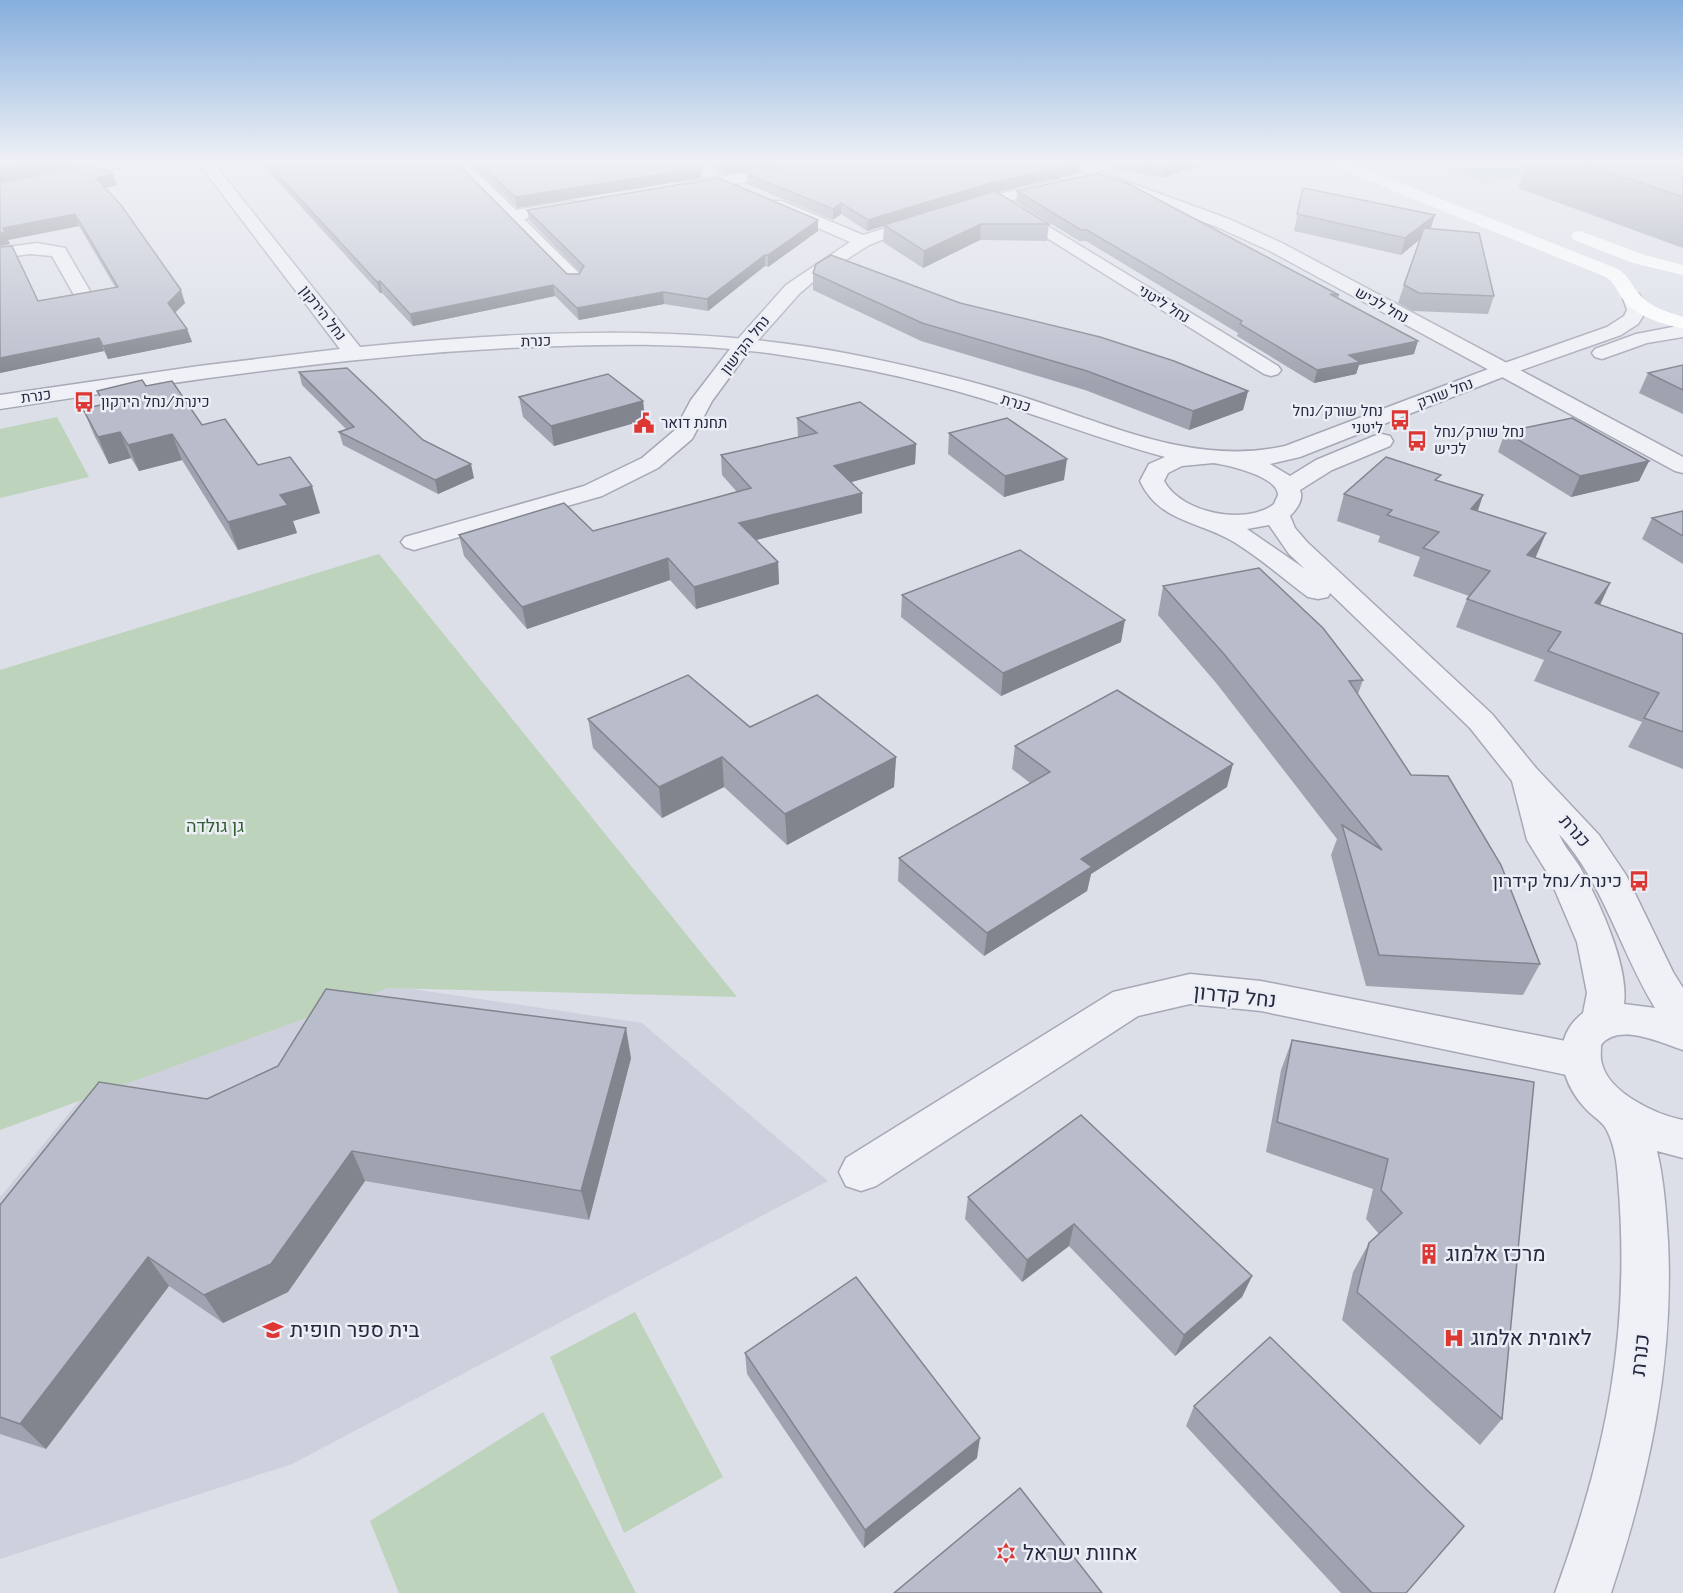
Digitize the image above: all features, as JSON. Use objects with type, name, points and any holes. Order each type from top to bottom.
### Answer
[{"type":"main road","points":[[1518,235],[1612,273],[1622,279],[1630,293],[1660,315],[1683,323]]},
{"type":"main road","points":[[1579,235],[1683,272]]},
{"type":"main road","points":[[1630,293],[1632,282],[1643,277],[1683,272]]},
{"type":"street","name":"נחל הירקון","points":[[262,235],[353,352]]},
{"type":"street","points":[[531,235],[575,279]]},
{"type":"street","points":[[850,235],[863,241]]},
{"type":"street","name":"נחל הקישון","points":[[414,542],[593,491],[650,464],[684,434],[702,400],[744,344],[793,289],[813,273],[863,241],[877,235]]},
{"type":"street","name":"נחל ליטני","points":[[1054,235],[1271,370]]},
{"type":"street","name":"נחל לכיש","points":[[1253,235],[1433,333],[1506,369],[1547,394],[1683,466]]},
{"type":"street","points":[[0,253],[27,247],[46,247],[59,252],[85,298]]},
{"type":"street","name":"נחל שורק","points":[[1231,459],[1269,457],[1292,452],[1506,369],[1614,331],[1631,320],[1637,309],[1630,293]]},
{"type":"street","points":[[257,364],[287,353],[312,337],[321,328],[323,314]]},
{"type":"street","name":"נחל שורק","points":[[1420,424],[1526,380],[1643,338],[1683,331]]},
{"type":"street","name":"כנרת","points":[[0,402],[353,352],[489,342],[574,339],[744,344],[836,359],[933,379],[1022,404],[1160,449],[1195,457],[1231,459],[1266,470],[1279,478],[1287,488]]},
{"type":"street","name":"כנרת","points":[[1067,420],[1157,470]]},
{"type":"street","points":[[1277,513],[1286,506],[1289,497],[1287,488],[1324,465],[1399,434]]},
{"type":"street","name":"כנרת","points":[[1195,457],[1166,464],[1157,470],[1152,479],[1152,488],[1159,498],[1187,514],[1206,519],[1246,522],[1277,513],[1283,530],[1298,548],[1401,648],[1481,721],[1525,776],[1587,843],[1608,876],[1657,979],[1683,1020]]},
{"type":"street","name":"כנרת","points":[[1206,519],[1242,536],[1401,648]]},
{"type":"street","name":"כנרת","points":[[1525,776],[1544,840],[1564,872],[1596,942],[1606,993],[1601,1023]]},
{"type":"street","name":"נחל קדרון","points":[[861,1172],[1127,1003],[1190,989],[1261,996],[1581,1061]]},
{"type":"street","points":[[1683,1034],[1647,1021],[1621,1019],[1601,1023],[1588,1032],[1581,1044],[1581,1061],[1586,1077],[1600,1097],[1620,1114],[1645,1129],[1683,1139]]},
{"type":"street","name":"כנרת","points":[[1583,1593],[1622,1469],[1638,1378],[1644,1310],[1646,1232],[1639,1172],[1634,1144],[1620,1114]]},
{"type":"shaded area","name":"בית ספר חופית","points":[[359,981],[642,1023],[828,1181],[292,1464],[0,1559],[0,1197],[92,1085]]},
{"type":"green space","points":[[57,417],[89,477],[0,498],[0,429]]},
{"type":"green space","name":"גן גולדה","points":[[379,554],[737,997],[388,988],[0,1130],[0,670]]},
{"type":"green space","points":[[635,1312],[723,1477],[624,1533],[550,1357]]},
{"type":"green space","points":[[543,1412],[636,1593],[399,1593],[370,1521]]},
{"type":"building","points":[[88,235],[142,235],[181,290],[168,303],[187,329],[103,346],[99,338],[0,358],[0,247],[12,246],[38,301],[118,287]]},
{"type":"building","points":[[334,235],[529,235],[567,274],[579,274],[584,266],[553,235],[796,235],[765,255],[707,299],[663,292],[577,308],[553,285],[410,314],[380,281],[377,282]]},
{"type":"building","points":[[900,235],[957,235],[924,251]]},
{"type":"building","points":[[1096,235],[1226,235],[1339,295],[1330,294],[1418,341],[1349,355],[1360,362],[1317,370],[1240,324],[1242,321]]},
{"type":"building","points":[[1421,235],[1480,235],[1494,296],[1419,293],[1404,285]]},
{"type":"building","points":[[831,255],[960,303],[1100,337],[1174,361],[1248,391],[1193,411],[1087,371],[922,323],[813,273],[816,264]]},
{"type":"building","points":[[1683,365],[1683,390],[1648,373]]},
{"type":"building","points":[[347,368],[423,440],[471,464],[435,480],[339,432],[354,427],[299,372]]},
{"type":"building","points":[[608,374],[643,401],[551,426],[519,397]]},
{"type":"building","points":[[142,380],[146,386],[172,381],[202,425],[225,419],[258,465],[290,457],[312,486],[280,495],[288,505],[228,522],[172,434],[128,445],[120,432],[98,437],[83,409],[105,404],[97,391]]},
{"type":"building","points":[[860,402],[916,444],[834,466],[862,493],[739,523],[778,562],[694,587],[668,558],[522,607],[459,535],[564,503],[593,531],[751,488],[721,455],[817,433],[797,418]]},
{"type":"building","points":[[1007,418],[1067,459],[1005,476],[949,433]]},
{"type":"building","points":[[1572,418],[1649,461],[1580,476],[1505,432]]},
{"type":"building","points":[[1386,457],[1441,475],[1435,480],[1483,495],[1471,509],[1546,533],[1527,555],[1610,583],[1595,603],[1683,634],[1683,732],[1644,718],[1659,693],[1548,651],[1561,632],[1467,599],[1490,571],[1423,548],[1439,532],[1387,515],[1392,510],[1344,494]]},
{"type":"building","points":[[1683,511],[1683,536],[1652,518]]},
{"type":"building","points":[[1020,550],[1125,620],[1003,673],[902,595]]},
{"type":"building","points":[[1259,568],[1323,628],[1363,680],[1349,681],[1411,775],[1448,776],[1501,865],[1540,964],[1379,955],[1342,825],[1382,850],[1224,654],[1163,586]]},
{"type":"building","points":[[688,675],[750,727],[817,695],[896,757],[785,814],[722,757],[659,787],[588,719]]},
{"type":"building","points":[[1117,690],[1233,764],[1081,859],[1092,867],[987,933],[899,858],[1050,772],[1015,746]]},
{"type":"building","points":[[326,989],[626,1028],[581,1191],[352,1151],[271,1264],[204,1295],[148,1257],[20,1424],[0,1417],[0,1205],[99,1082],[207,1099],[278,1066]]},
{"type":"building","name":"מרכז אלמוג","points":[[1292,1040],[1534,1082],[1502,1419],[1357,1292],[1369,1243],[1402,1213],[1381,1190],[1388,1159],[1277,1122]]},
{"type":"building","points":[[1081,1115],[1252,1276],[1184,1335],[1074,1224],[1027,1260],[968,1197]]},
{"type":"building","points":[[856,1277],[980,1438],[865,1530],[745,1353]]},
{"type":"building","points":[[1270,1337],[1464,1526],[1406,1593],[1372,1593],[1194,1406]]},
{"type":"building","points":[[1020,1488],[1102,1593],[894,1593]]},
{"type":"place","name":"כינרת/נחל הירקון","points":[[84,402]]},
{"type":"place","name":"נחל שורק/נחל ליטני","points":[[1400,420]]},
{"type":"place","name":"תחנת דואר","points":[[644,423]]},
{"type":"place","name":"נחל שורק/נחל לכיש","points":[[1417,441]]},
{"type":"place","name":"כינרת/נחל קידרון","points":[[1639,881]]},
{"type":"place","name":"מרכז אלמוג","points":[[1429,1254]]},
{"type":"place","name":"בית ספר חופית","points":[[273,1330]]},
{"type":"place","name":"לאומית אלמוג","points":[[1454,1338]]},
{"type":"place","name":"אחוות ישראל","points":[[1006,1553]]}]
